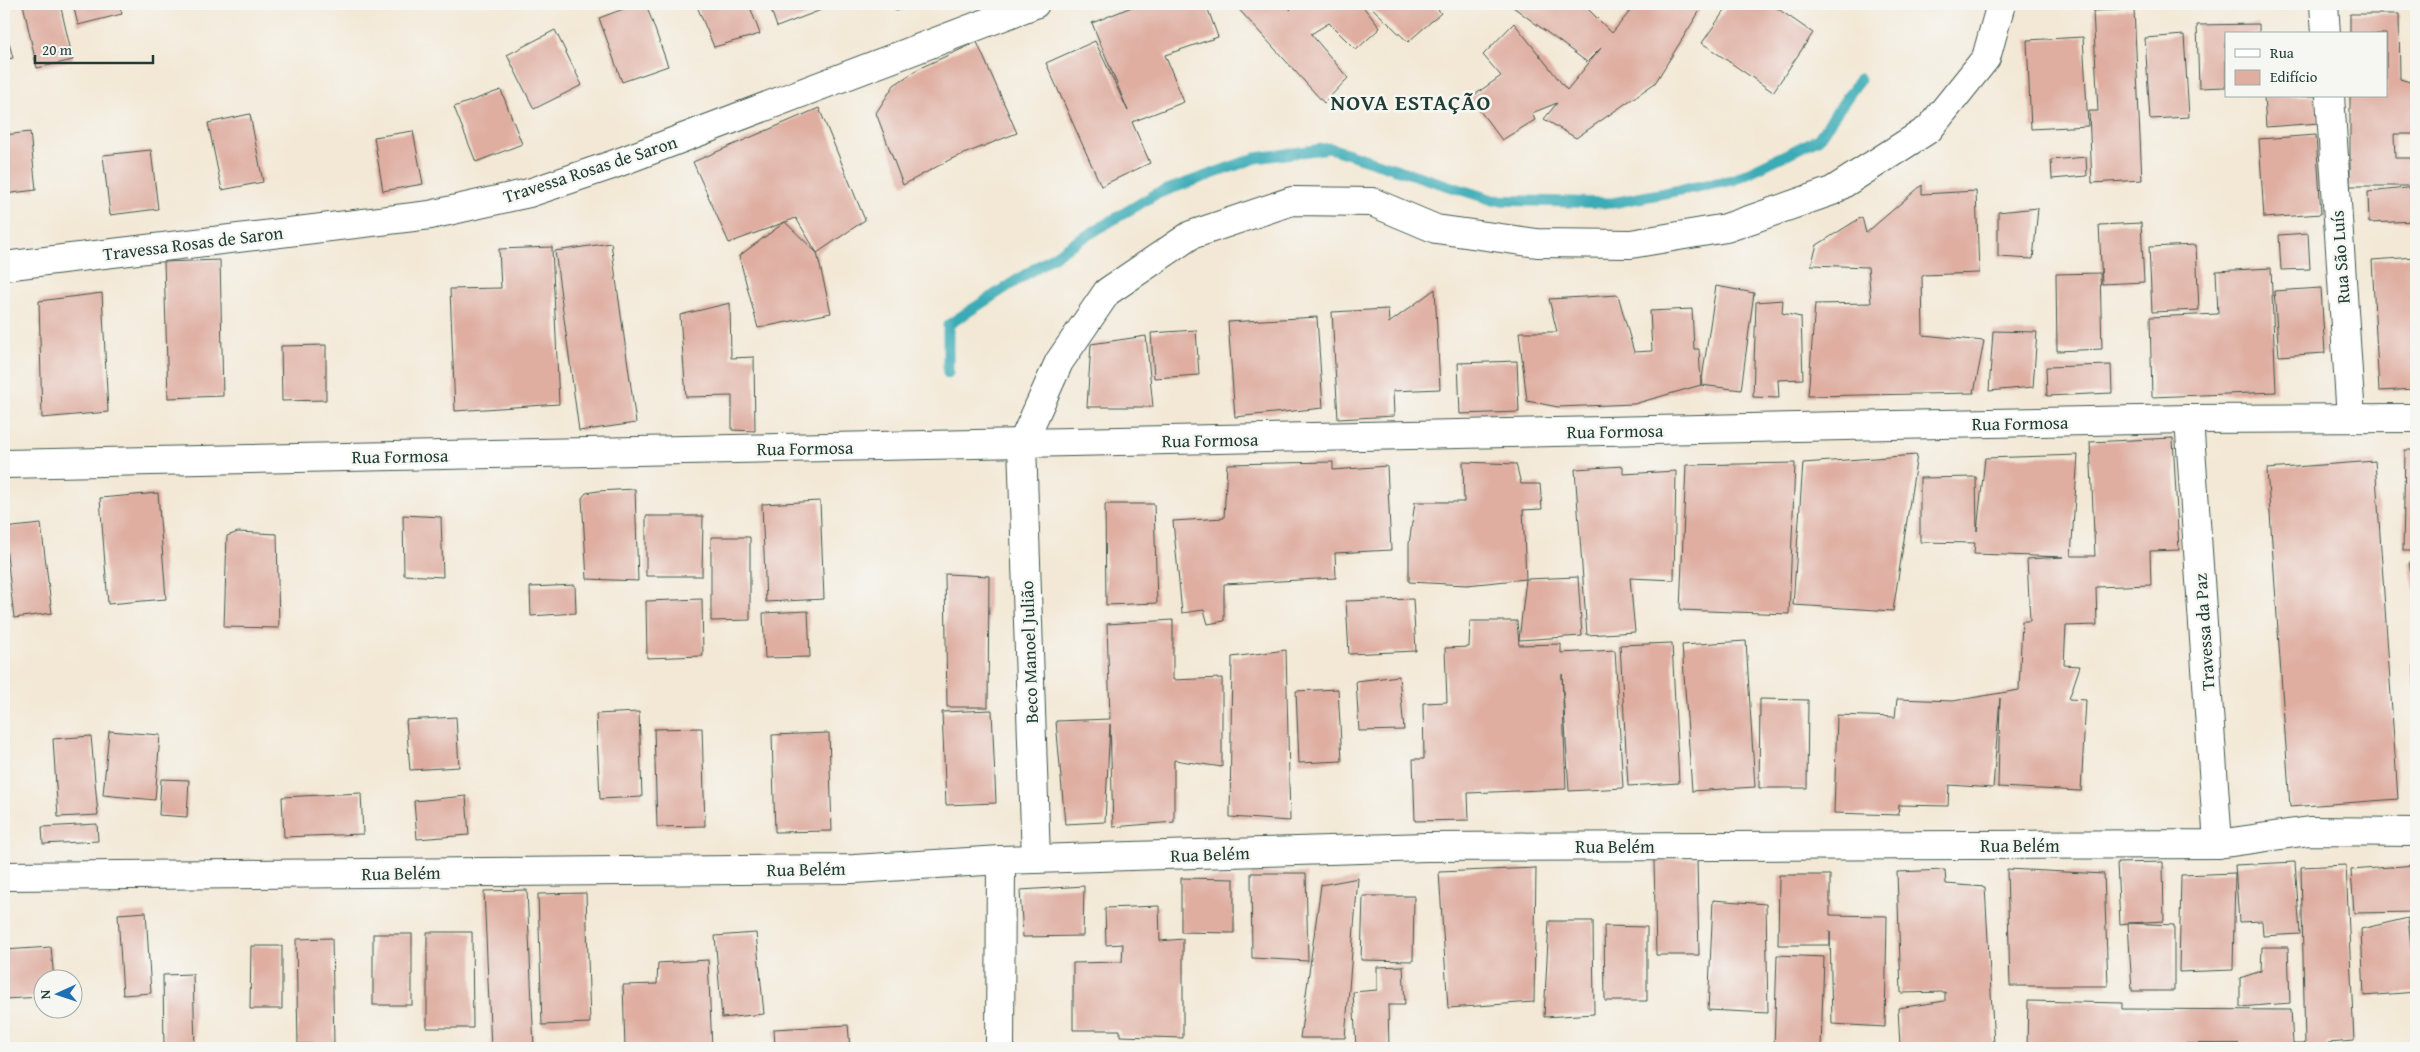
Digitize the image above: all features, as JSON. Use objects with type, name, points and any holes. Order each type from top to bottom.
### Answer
[{"type":"street","name":"Travessa Rosas de Saron","points":[[4,266],[430,215],[529,193],[612,165],[1035,4]]},
{"type":"street","points":[[1022,444],[1059,362],[1107,292],[1191,235],[1292,201],[1372,202],[1436,229],[1538,244],[1631,244],[1726,228],[1832,190],[1929,129],[1986,58],[2001,4]]},
{"type":"street","points":[[2324,4],[2326,32]]},
{"type":"street","name":"Rua São Luís","points":[[2330,98],[2351,418]]},
{"type":"street","name":"Rua Formosa","points":[[4,464],[2189,419],[2416,418]]},
{"type":"street","name":"Travessa da Paz","points":[[2189,419],[2218,844]]},
{"type":"street","name":"Beco Manoel Julião","points":[[1022,444],[1036,859]]},
{"type":"street","name":"Rua Belém","points":[[4,876],[854,869],[1001,860],[1426,847],[2218,844],[2309,831],[2416,832]]},
{"type":"street","points":[[1000,1048],[1001,860]]},
{"type":"building","points":[[23,4],[60,4],[73,60],[37,68]]},
{"type":"building","points":[[73,4],[119,4],[122,14],[78,25]]},
{"type":"building","points":[[637,4],[646,4],[668,66],[622,82],[599,18]]},
{"type":"building","points":[[696,4],[749,4],[760,34],[714,47]]},
{"type":"building","points":[[769,4],[818,4],[821,10],[777,27]]},
{"type":"building","points":[[893,4],[920,4],[896,11]]},
{"type":"building","points":[[1139,4],[1206,4],[1218,37],[1165,55],[1184,102],[1132,122],[1150,163],[1101,186],[1046,63],[1095,41],[1128,111],[1092,23]]},
{"type":"building","points":[[1234,4],[1284,4],[1291,10],[1287,4],[1361,4],[1380,28],[1356,50],[1329,23],[1311,34],[1348,78],[1324,103]]},
{"type":"building","points":[[1368,4],[1433,4],[1441,13],[1408,42]]},
{"type":"building","points":[[1509,4],[1583,4],[1612,33],[1636,4],[1704,4],[1655,83],[1576,138],[1544,119],[1557,103],[1532,113],[1535,120],[1502,140],[1470,98],[1501,76],[1483,55],[1514,23],[1567,90],[1601,48],[1587,62]]},
{"type":"building","points":[[1593,4],[1610,4],[1608,7]]},
{"type":"building","points":[[1729,4],[1771,4],[1813,33],[1773,92],[1702,43]]},
{"type":"building","points":[[2134,9],[2142,180],[2092,183],[2089,111],[2098,111],[2093,11]]},
{"type":"building","points":[[2414,13],[2416,14],[2416,134],[2394,134],[2395,158],[2416,158],[2416,186],[2350,186],[2350,98],[2388,98],[2388,32],[2350,32],[2350,14],[2399,14],[2400,79],[2413,83]]},
{"type":"building","points":[[4,24],[13,58],[4,60]]},
{"type":"building","points":[[2259,24],[2259,32],[2225,32],[2225,87],[2199,88],[2197,25]]},
{"type":"building","points":[[555,30],[582,85],[534,109],[507,55]]},
{"type":"building","points":[[2184,35],[2189,117],[2150,119],[2145,38]]},
{"type":"building","points":[[2083,37],[2088,126],[2031,129],[2027,40]]},
{"type":"building","points":[[977,42],[1017,133],[951,159],[903,185],[876,113],[894,85],[920,68]]},
{"type":"building","points":[[501,90],[522,144],[476,162],[454,107]]},
{"type":"building","points":[[2264,98],[2316,98],[2319,123],[2266,127]]},
{"type":"building","points":[[819,108],[865,220],[817,253],[796,218],[729,243],[693,162]]},
{"type":"building","points":[[250,114],[263,182],[222,190],[208,123]]},
{"type":"building","points":[[413,131],[423,184],[383,191],[374,137]]},
{"type":"building","points":[[30,132],[36,190],[4,194],[4,135]]},
{"type":"building","points":[[2316,135],[2321,214],[2264,218],[2259,139]]},
{"type":"building","points":[[151,150],[158,209],[110,215],[103,155]]},
{"type":"building","points":[[2086,157],[2087,176],[2052,179],[2051,160]]},
{"type":"building","points":[[1922,185],[1922,194],[1976,191],[1979,273],[1922,275],[1923,335],[1984,341],[1974,393],[1808,396],[1815,304],[1871,303],[1868,267],[1811,265],[1817,245],[1862,217],[1866,233]]},
{"type":"building","points":[[2416,187],[2416,221],[2369,223],[2368,192]]},
{"type":"building","points":[[2038,208],[2033,259],[1998,257],[1998,212]]},
{"type":"building","points":[[785,222],[817,253],[831,313],[758,328],[739,256]]},
{"type":"building","points":[[2141,223],[2144,282],[2102,284],[2099,225]]},
{"type":"building","points":[[2308,233],[2310,269],[2281,270],[2279,235]]},
{"type":"building","points":[[611,243],[636,423],[579,431],[555,251]]},
{"type":"building","points":[[2196,245],[2199,310],[2152,312],[2149,247]]},
{"type":"building","points":[[552,247],[559,404],[455,411],[450,289],[501,288],[499,249]]},
{"type":"building","points":[[2416,257],[2416,389],[2379,391],[2372,260]]},
{"type":"building","points":[[220,260],[223,396],[168,398],[164,262]]},
{"type":"building","points":[[2271,268],[2276,392],[2152,397],[2150,317],[2218,314],[2216,271]]},
{"type":"building","points":[[2100,273],[2102,349],[2057,351],[2056,274]]},
{"type":"building","points":[[1716,286],[1754,293],[1741,390],[1701,385]]},
{"type":"building","points":[[2321,288],[2325,353],[2279,356],[2274,291]]},
{"type":"building","points":[[1435,289],[1440,389],[1393,391],[1394,416],[1338,419],[1332,312],[1388,309],[1389,323]]},
{"type":"building","points":[[102,293],[108,412],[42,418],[39,301]]},
{"type":"building","points":[[1618,295],[1634,352],[1652,351],[1650,311],[1692,309],[1694,349],[1699,349],[1701,385],[1634,404],[1558,407],[1527,401],[1519,332],[1557,332],[1549,299]]},
{"type":"building","points":[[1783,300],[1782,313],[1801,317],[1803,379],[1778,380],[1779,398],[1753,397],[1756,302]]},
{"type":"building","points":[[730,303],[731,358],[754,357],[755,431],[732,430],[732,396],[686,397],[680,315]]},
{"type":"building","points":[[1317,317],[1323,408],[1235,417],[1228,322]]},
{"type":"building","points":[[1196,330],[1199,375],[1154,378],[1151,333]]},
{"type":"building","points":[[1993,331],[2037,332],[2033,387],[1989,391]]},
{"type":"building","points":[[1146,336],[1153,407],[1087,407],[1091,344]]},
{"type":"building","points":[[326,345],[326,400],[282,401],[281,346]]},
{"type":"building","points":[[1517,361],[1519,412],[1460,414],[1458,363]]},
{"type":"building","points":[[2111,365],[2112,393],[2047,396],[2046,367]]},
{"type":"building","points":[[2173,438],[2179,550],[2150,551],[2151,585],[2096,587],[2097,625],[2066,626],[2064,665],[2080,666],[2069,699],[2086,700],[2081,791],[1998,787],[2000,698],[1993,788],[1949,785],[1948,806],[1899,805],[1898,815],[1834,813],[1837,715],[1895,717],[1897,699],[1953,701],[2019,690],[2022,621],[2030,621],[2027,559],[2063,557],[1974,554],[1975,543],[1920,542],[1920,478],[1976,477],[1977,531],[1985,458],[2078,455],[2071,556],[2095,556],[2090,442]]},
{"type":"building","points":[[2405,450],[2416,450],[2416,551],[2403,551]]},
{"type":"building","points":[[1917,455],[1893,611],[1793,605],[1803,463]]},
{"type":"building","points":[[2375,461],[2398,799],[2290,807],[2267,469]]},
{"type":"building","points":[[1333,462],[1333,470],[1387,466],[1391,550],[1335,553],[1336,578],[1224,584],[1224,621],[1208,624],[1204,610],[1182,613],[1173,521],[1224,518],[1227,464]]},
{"type":"building","points":[[1463,462],[1516,464],[1521,484],[1540,484],[1542,509],[1523,510],[1526,579],[1467,585],[1409,582],[1409,544],[1415,502],[1464,502]]},
{"type":"building","points":[[1795,463],[1789,614],[1680,610],[1686,465]]},
{"type":"building","points":[[1623,466],[1623,474],[1676,471],[1674,580],[1630,578],[1635,632],[1587,635],[1575,469]]},
{"type":"building","points":[[635,489],[638,581],[587,579],[582,498],[586,493]]},
{"type":"building","points":[[158,493],[166,599],[108,604],[100,498]]},
{"type":"building","points":[[820,501],[824,599],[766,602],[762,504]]},
{"type":"building","points":[[1105,504],[1154,504],[1157,603],[1106,605]]},
{"type":"building","points":[[403,515],[441,517],[443,577],[404,575]]},
{"type":"building","points":[[646,516],[703,516],[702,576],[646,576]]},
{"type":"building","points":[[41,524],[52,613],[14,618],[4,528]]},
{"type":"building","points":[[238,532],[277,534],[279,628],[224,627],[227,536]]},
{"type":"building","points":[[711,537],[750,537],[750,620],[711,621]]},
{"type":"building","points":[[2409,563],[2416,563],[2416,594],[2415,594]]},
{"type":"building","points":[[945,574],[989,576],[988,707],[947,707]]},
{"type":"building","points":[[1578,577],[1582,636],[1519,640],[1526,579]]},
{"type":"building","points":[[575,585],[576,613],[531,616],[530,587]]},
{"type":"building","points":[[702,599],[703,656],[647,658],[646,601]]},
{"type":"building","points":[[1413,599],[1416,651],[1349,654],[1346,601]]},
{"type":"building","points":[[808,611],[810,657],[765,658],[763,613]]},
{"type":"building","points":[[1173,620],[1173,680],[1222,678],[1222,767],[1174,760],[1174,822],[1113,827],[1110,724],[1105,822],[1065,824],[1056,721],[1110,719],[1107,624]]},
{"type":"building","points":[[1470,621],[1517,621],[1519,645],[1561,644],[1561,653],[1615,650],[1623,788],[1569,791],[1562,674],[1566,789],[1468,793],[1469,820],[1415,821],[1413,759],[1424,759],[1423,703],[1447,702],[1445,648],[1469,647]]},
{"type":"building","points":[[1746,641],[1755,787],[1692,791],[1682,645]]},
{"type":"building","points":[[1672,643],[1679,783],[1628,786],[1620,645]]},
{"type":"building","points":[[2413,643],[2416,643],[2416,704],[2415,704]]},
{"type":"building","points":[[1286,650],[1290,821],[1230,817],[1232,657]]},
{"type":"building","points":[[1399,676],[1404,730],[1359,731],[1356,681]]},
{"type":"building","points":[[1338,689],[1342,761],[1299,763],[1296,691]]},
{"type":"building","points":[[1760,699],[1808,700],[1807,788],[1759,788]]},
{"type":"building","points":[[992,710],[996,803],[946,805],[942,712]]},
{"type":"building","points":[[639,712],[642,797],[600,799],[596,714]]},
{"type":"building","points":[[456,717],[459,767],[410,770],[406,720]]},
{"type":"building","points":[[702,728],[705,826],[657,827],[654,729]]},
{"type":"building","points":[[109,731],[160,735],[155,800],[103,795]]},
{"type":"building","points":[[829,733],[832,831],[775,832],[772,735]]},
{"type":"building","points":[[91,736],[98,815],[58,817],[53,739]]},
{"type":"building","points":[[161,779],[189,780],[187,817],[159,815]]},
{"type":"building","points":[[361,793],[363,834],[284,837],[282,797]]},
{"type":"building","points":[[466,796],[469,835],[417,839],[414,801]]},
{"type":"building","points":[[97,824],[98,841],[43,844],[42,827]]},
{"type":"building","points":[[1697,859],[1699,955],[1656,955],[1654,860]]},
{"type":"building","points":[[2163,862],[2164,921],[2120,924],[2117,863]]},
{"type":"building","points":[[2295,862],[2300,934],[2263,936],[2262,921],[2239,922],[2235,865]]},
{"type":"building","points":[[2346,865],[2354,1041],[2328,1043],[2328,1048],[2131,1048],[2131,1045],[2239,1044],[2121,1043],[2121,1048],[2027,1048],[2028,1001],[2122,1003],[2122,1009],[2291,1010],[2293,1044],[2305,1044],[2301,867]]},
{"type":"building","points":[[2416,865],[2416,912],[2354,913],[2351,870]]},
{"type":"building","points":[[1536,868],[1534,1002],[1448,1008],[1439,872]]},
{"type":"building","points":[[2007,869],[2104,874],[2108,986],[2010,986]]},
{"type":"building","points":[[1945,870],[1946,884],[1985,887],[1994,1044],[1900,1046],[1898,1008],[1945,1001],[1945,992],[1901,993],[1897,872]]},
{"type":"building","points":[[1251,873],[1306,873],[1308,961],[1252,958]]},
{"type":"building","points":[[2235,873],[2233,970],[2179,972],[2181,875]]},
{"type":"building","points":[[1779,875],[1830,875],[1830,915],[1887,916],[1885,1027],[1832,1024],[1830,931],[1830,945],[1778,945]]},
{"type":"building","points":[[1181,878],[1234,879],[1234,933],[1181,932]]},
{"type":"building","points":[[1358,878],[1345,1038],[1300,1038],[1321,885]]},
{"type":"building","points":[[1084,886],[1083,936],[1023,937],[1020,890]]},
{"type":"building","points":[[527,890],[534,1048],[491,1048],[484,891]]},
{"type":"building","points":[[586,893],[590,1023],[542,1025],[538,894]]},
{"type":"building","points":[[1363,896],[1414,896],[1413,961],[1361,960]]},
{"type":"building","points":[[1713,900],[1766,904],[1768,1013],[1708,1010]]},
{"type":"building","points":[[1159,906],[1160,941],[1183,939],[1183,1038],[1120,1036],[1120,1030],[1073,1030],[1073,963],[1122,962],[1123,944],[1106,945],[1105,908]]},
{"type":"building","points":[[146,912],[151,993],[123,995],[118,914]]},
{"type":"building","points":[[2408,918],[2416,992],[2364,996],[2361,929]]},
{"type":"building","points":[[1549,921],[1593,921],[1594,1014],[1544,1017]]},
{"type":"building","points":[[2128,923],[2174,925],[2174,991],[2132,991]]},
{"type":"building","points":[[1604,926],[1647,927],[1647,1001],[1605,1001]]},
{"type":"building","points":[[427,932],[472,932],[473,1028],[427,1028]]},
{"type":"building","points":[[756,933],[764,1014],[722,1018],[715,936]]},
{"type":"building","points":[[373,934],[412,934],[412,1005],[373,1005]]},
{"type":"building","points":[[332,938],[334,1044],[298,1044],[296,939]]},
{"type":"building","points":[[251,946],[282,946],[282,1009],[250,1009]]},
{"type":"building","points":[[51,947],[53,970],[32,970],[32,998],[4,999],[4,950]]},
{"type":"building","points":[[2262,947],[2288,947],[2290,1003],[2240,1007],[2240,978],[2261,971]]},
{"type":"building","points":[[1777,955],[1824,957],[1821,1048],[1774,1048]]},
{"type":"building","points":[[708,960],[712,1048],[625,1048],[623,985],[657,984],[658,963]]},
{"type":"building","points":[[1403,966],[1405,1005],[1388,1005],[1389,1048],[1356,1048],[1353,992],[1377,990],[1377,967]]},
{"type":"building","points":[[193,974],[195,1048],[164,1048],[163,975]]},
{"type":"building","points":[[848,1025],[850,1048],[775,1048],[774,1029]]},
{"type":"building","points":[[1072,1045],[1112,1047],[1112,1048],[1072,1048]]},
{"type":"building","points":[[2391,1045],[2416,1045],[2416,1048],[2390,1048]]},
{"type":"waterway","points":[[948,373],[948,325],[1071,245],[1156,194],[1256,158],[1330,148],[1493,200],[1612,203],[1733,180],[1818,139],[1860,79]]},
{"type":"district","name":"NOVA ESTAÇÃO","points":[[1411,102]]}]
